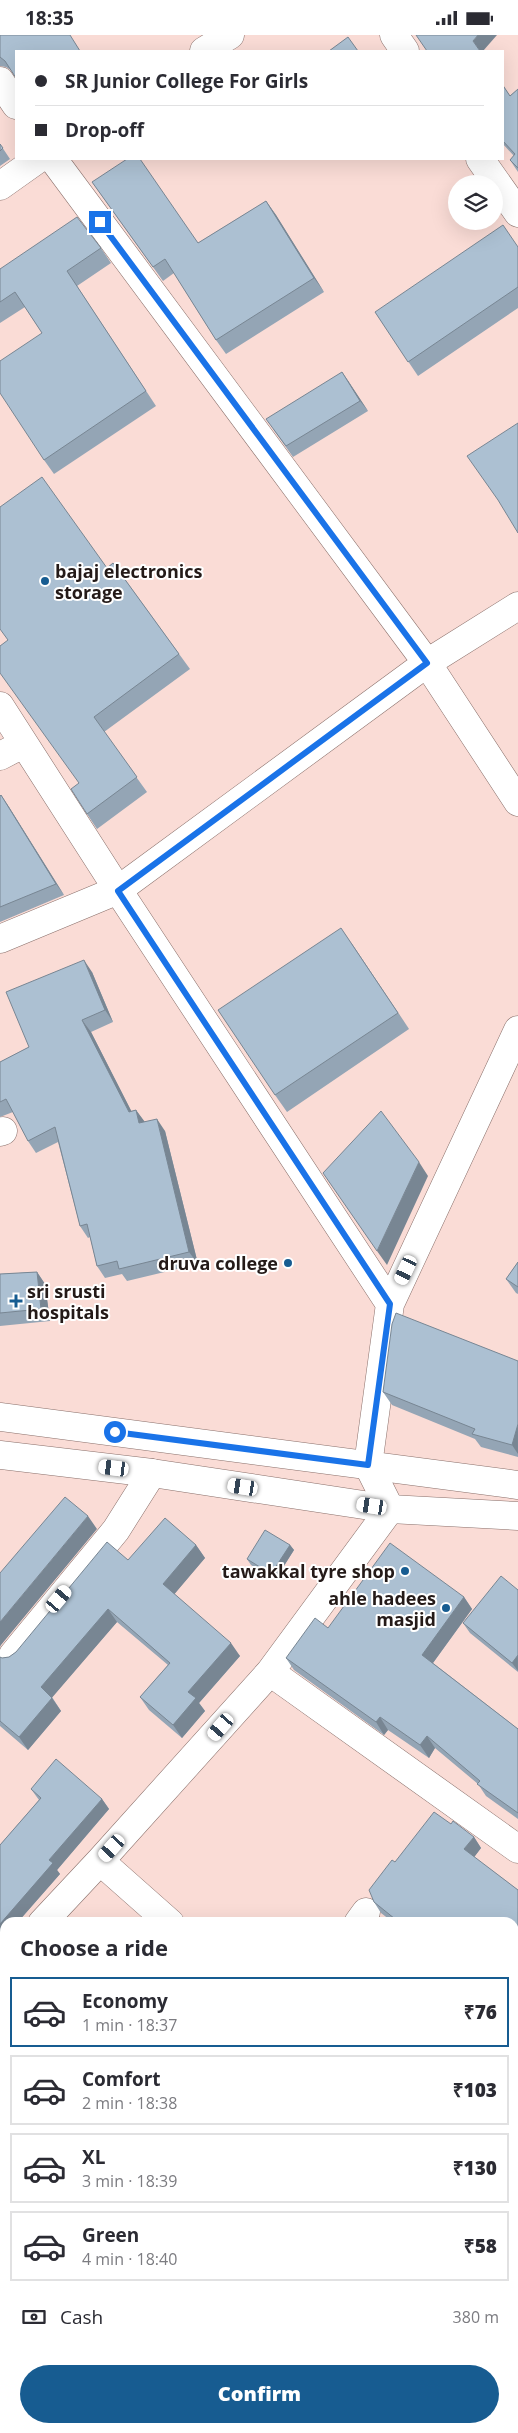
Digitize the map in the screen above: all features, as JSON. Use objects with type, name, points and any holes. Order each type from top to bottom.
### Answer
[{"type":"street","points":[[206,50],[230,35]]},
{"type":"street","points":[[394,35],[404,50]]},
{"type":"street","points":[[0,81],[15,104]]},
{"type":"street","points":[[0,187],[37,160]]},
{"type":"street","points":[[54,160],[427,663],[518,802]]},
{"type":"street","points":[[481,160],[518,213]]},
{"type":"street","points":[[0,939],[118,891],[427,663],[518,606]]},
{"type":"street","points":[[0,706],[12,750],[118,891],[390,1304]]},
{"type":"street","points":[[390,1509],[368,1465],[390,1304],[518,1030]]},
{"type":"street","points":[[0,1417],[518,1485]]},
{"type":"street","points":[[0,1455],[152,1473],[390,1509],[516,1517]]},
{"type":"street","points":[[13,1655],[116,1530],[152,1473]]},
{"type":"street","points":[[48,1917],[270,1672],[390,1509]]},
{"type":"street","points":[[270,1672],[518,1849]]},
{"type":"street","points":[[100,1861],[163,1917]]},
{"type":"building","points":[[0,35],[70,35],[79,50],[15,50],[15,76],[5,61],[0,57]]},
{"type":"building","points":[[416,35],[478,35],[473,41],[479,50],[426,50]]},
{"type":"building","points":[[348,37],[357,50],[330,50]]},
{"type":"building","points":[[504,87],[510,96],[518,89],[518,168],[510,160],[515,154],[504,142]]},
{"type":"building","points":[[125,160],[141,160],[198,243],[266,201],[314,278],[216,340],[165,259],[153,267],[92,182]]},
{"type":"building","points":[[77,217],[101,248],[67,271],[146,391],[44,460],[0,393],[0,361],[42,333],[15,292],[0,302],[0,269]]},
{"type":"building","points":[[503,225],[518,247],[518,287],[408,362],[375,312],[496,230],[503,230]]},
{"type":"building","points":[[342,372],[360,401],[286,446],[266,419]]},
{"type":"building","points":[[518,423],[518,533],[498,500],[467,456]]},
{"type":"building","points":[[42,477],[107,568],[113,563],[179,654],[94,717],[137,777],[87,814],[71,789],[79,783],[0,673],[0,646],[8,640],[0,629],[0,507]]},
{"type":"building","points":[[0,796],[56,884],[0,907]]},
{"type":"building","points":[[341,928],[398,1013],[275,1095],[218,1010]]},
{"type":"building","points":[[84,960],[105,1010],[82,1020],[129,1112],[136,1110],[139,1123],[157,1119],[189,1252],[119,1269],[117,1261],[97,1266],[87,1224],[80,1226],[55,1127],[28,1141],[6,1099],[0,1102],[0,1062],[29,1047],[6,992]]},
{"type":"building","points":[[381,1111],[419,1162],[377,1251],[323,1173]]},
{"type":"building","points":[[518,1262],[518,1287],[506,1279]]},
{"type":"building","points":[[37,1272],[41,1309],[0,1313],[0,1274]]},
{"type":"building","points":[[396,1313],[518,1361],[518,1424],[512,1445],[472,1434],[475,1429],[383,1392],[392,1324]]},
{"type":"building","points":[[65,1497],[88,1516],[0,1622],[0,1573]]},
{"type":"building","points":[[165,1518],[196,1545],[163,1584],[231,1643],[188,1692],[196,1698],[173,1725],[140,1697],[170,1663],[108,1609],[41,1687],[52,1698],[19,1737],[0,1721],[0,1657],[9,1657],[16,1652],[107,1542],[128,1560]]},
{"type":"building","points":[[265,1530],[290,1545],[271,1574],[247,1559]]},
{"type":"building","points":[[390,1543],[464,1597],[422,1655],[518,1729],[518,1813],[477,1784],[480,1781],[427,1736],[420,1745],[380,1717],[376,1722],[286,1658],[315,1618],[328,1628]]},
{"type":"building","points":[[501,1576],[518,1590],[518,1655],[512,1663],[463,1623]]},
{"type":"building","points":[[56,1759],[102,1799],[49,1860],[53,1863],[6,1917],[0,1917],[0,1845],[41,1798],[31,1789]]},
{"type":"building","points":[[434,1812],[451,1824],[453,1821],[474,1837],[464,1849],[518,1890],[518,1917],[393,1917],[374,1902],[369,1890],[392,1860],[395,1862]]},
{"type":"place","name":"bajaj electronics storage","points":[[45,581]]},
{"type":"place","name":"druva college","points":[[288,1263]]},
{"type":"place","name":"sri srusti hospitals","points":[[16,1301]]},
{"type":"place","name":"tawakkal tyre shop","points":[[405,1571]]},
{"type":"place","name":"ahle hadees masjid","points":[[446,1608]]},
{"type":"route","points":[[100,222],[427,663],[118,891],[390,1304],[368,1465],[115,1432]]}]
